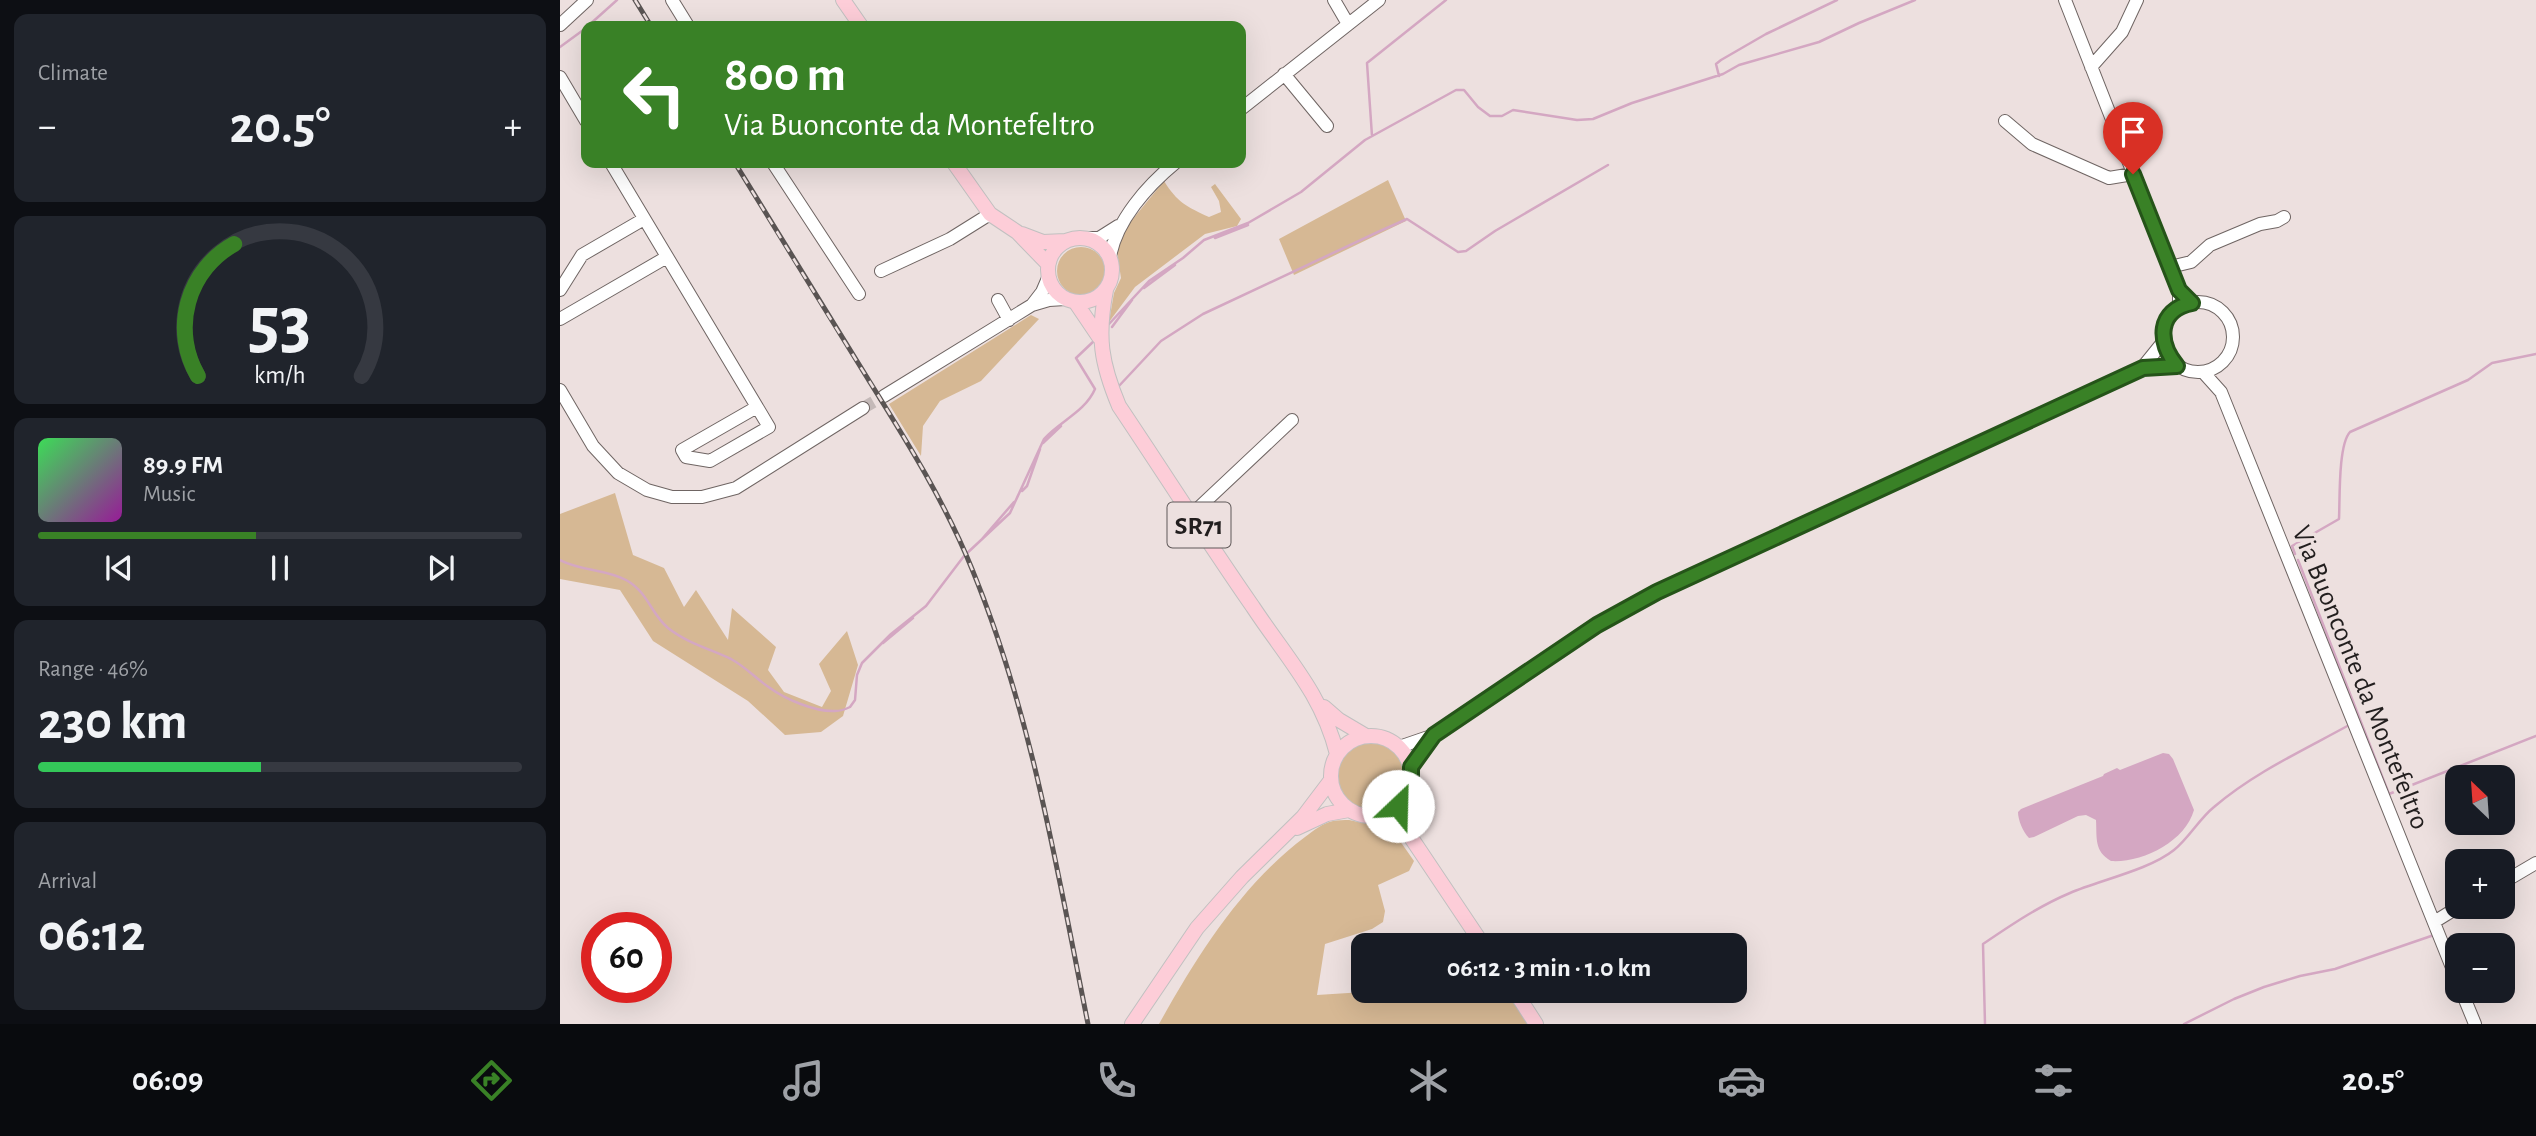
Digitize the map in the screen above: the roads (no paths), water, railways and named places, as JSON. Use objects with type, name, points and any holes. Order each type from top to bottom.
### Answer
[{"type":"main road","points":[[843,0],[858,21]]},
{"type":"main road","name":"SR71","points":[[958,168],[990,214],[1017,232],[1043,242],[1086,238]]},
{"type":"main road","name":"SR71","points":[[1017,232],[1048,271],[1058,294],[1071,301],[1099,337]]},
{"type":"main road","points":[[1086,238],[1104,248],[1110,257]]},
{"type":"main road","points":[[1048,271],[1051,255],[1065,242]]},
{"type":"main road","name":"SR71","points":[[1110,257],[1112,274],[1106,290],[1099,337],[1111,387],[1119,406],[1318,701],[1329,724],[1337,754],[1331,780]]},
{"type":"main road","points":[[1071,301],[1087,302],[1106,290]]},
{"type":"main road","name":"SR71","points":[[1318,701],[1339,720],[1366,736],[1384,738],[1399,747]]},
{"type":"main road","points":[[1337,754],[1348,743],[1366,736]]},
{"type":"main road","points":[[1399,747],[1411,767],[1411,784],[1403,801],[1402,815],[1408,833],[1475,933]]},
{"type":"main road","points":[[1331,780],[1336,797],[1349,810],[1362,816],[1379,816],[1392,811],[1403,801]]},
{"type":"main road","points":[[1132,1024],[1203,921],[1242,877],[1287,834],[1331,780]]},
{"type":"main road","points":[[1287,834],[1321,816],[1349,810]]},
{"type":"main road","points":[[1379,816],[1396,823],[1408,833]]},
{"type":"main road","points":[[1522,1003],[1536,1024]]},
{"type":"street","points":[[672,0],[685,21]]},
{"type":"street","points":[[1334,0],[1348,24]]},
{"type":"street","points":[[1246,105],[1379,0]]},
{"type":"street","points":[[2064,0],[2179,290],[2179,308]]},
{"type":"street","points":[[2091,67],[2122,32],[2137,0]]},
{"type":"street","points":[[560,25],[584,1]]},
{"type":"street","points":[[1284,74],[1327,126]]},
{"type":"street","points":[[560,77],[581,113]]},
{"type":"street","points":[[2005,121],[2032,144],[2109,178],[2133,174]]},
{"type":"street","points":[[614,168],[757,407],[769,428],[710,461],[685,457],[682,450],[757,407]]},
{"type":"street","points":[[776,168],[859,293]]},
{"type":"street","points":[[1086,238],[1099,238],[1121,223],[1170,168]]},
{"type":"street","points":[[881,271],[950,239],[990,214]]},
{"type":"street","points":[[2170,267],[2191,262],[2210,245],[2260,223],[2284,218]]},
{"type":"street","points":[[560,290],[582,255],[644,219]]},
{"type":"street","points":[[1110,257],[1121,223]]},
{"type":"street","points":[[560,319],[667,257]]},
{"type":"street","points":[[1032,305],[1042,292],[1048,271]]},
{"type":"street","points":[[2179,290],[2192,303]]},
{"type":"street","points":[[884,396],[1032,305],[1049,299],[1071,301]]},
{"type":"street","points":[[998,300],[1009,320]]},
{"type":"street","points":[[1399,747],[1434,735],[1597,625],[1657,592],[2143,368],[2177,366],[2188,371],[2203,372],[2221,364],[2229,355],[2233,331],[2228,318],[2220,309],[2209,303],[2192,303],[2179,308],[2168,318],[2163,342],[2177,366]]},
{"type":"street","points":[[2143,368],[2163,342]]},
{"type":"street","points":[[2221,364],[2221,392]]},
{"type":"street","points":[[2203,372],[2221,392]]},
{"type":"street","points":[[560,390],[593,446],[618,474],[647,490],[672,497],[702,497],[736,488],[863,408]]},
{"type":"street","name":"Via Buonconte da Montefeltro","points":[[2221,392],[2445,950]]},
{"type":"street","points":[[1192,514],[1292,420]]},
{"type":"street","points":[[1411,767],[1434,735]]},
{"type":"street","points":[[2515,875],[2536,863]]},
{"type":"street","points":[[2434,922],[2445,915]]},
{"type":"street","points":[[2466,1003],[2475,1024]]},
{"type":"waterway","points":[[594,21],[617,0]]},
{"type":"waterway","points":[[1372,136],[1367,63],[1446,0]]},
{"type":"waterway","points":[[1719,76],[1716,64],[1721,60],[1766,34],[1837,0]]},
{"type":"waterway","points":[[1109,324],[1149,281],[1204,240],[1248,223],[1301,192],[1365,140],[1456,90],[1464,90],[1478,107],[1490,116],[1502,116],[1513,110],[1577,120],[1593,119],[1632,103],[1723,74],[1739,65],[1819,42],[1915,0]]},
{"type":"waterway","points":[[560,47],[581,32]]},
{"type":"waterway","points":[[1118,387],[1161,341],[1203,314],[1380,231],[1407,219],[1458,252],[1466,251],[1608,165]]},
{"type":"waterway","points":[[1215,238],[1248,225]]},
{"type":"waterway","points":[[1144,288],[1175,265]]},
{"type":"waterway","points":[[1112,327],[1132,300]]},
{"type":"waterway","points":[[1095,340],[1076,358],[1095,389]]},
{"type":"waterway","points":[[2295,554],[2292,546],[2339,519],[2343,448],[2350,432],[2468,380],[2492,363],[2536,354]]},
{"type":"waterway","points":[[560,560],[626,580],[639,591],[668,628],[691,642],[736,662],[784,696],[827,711],[845,709],[855,700],[857,675],[862,663],[891,634],[926,606],[964,556],[1010,513],[1044,439],[1079,410],[1095,389]]},
{"type":"waterway","points":[[1043,443],[1061,426]]},
{"type":"waterway","points":[[1022,491],[1027,486],[1040,449]]},
{"type":"waterway","points":[[982,539],[1014,502]]},
{"type":"waterway","points":[[2298,560],[2389,794],[2536,736]]},
{"type":"waterway","points":[[883,643],[913,618]]},
{"type":"waterway","points":[[1985,1024],[1983,944],[2025,916],[2059,898],[2164,857],[2230,794],[2280,762],[2351,724]]},
{"type":"waterway","points":[[2184,1024],[2264,987],[2335,969],[2434,935]]},
{"type":"tunnel","points":[[863,408],[884,396]]},
{"type":"railway","points":[[635,0],[648,21]]},
{"type":"railway","points":[[738,168],[910,448],[950,520],[972,569],[993,624],[1027,737],[1088,1024]]}]
